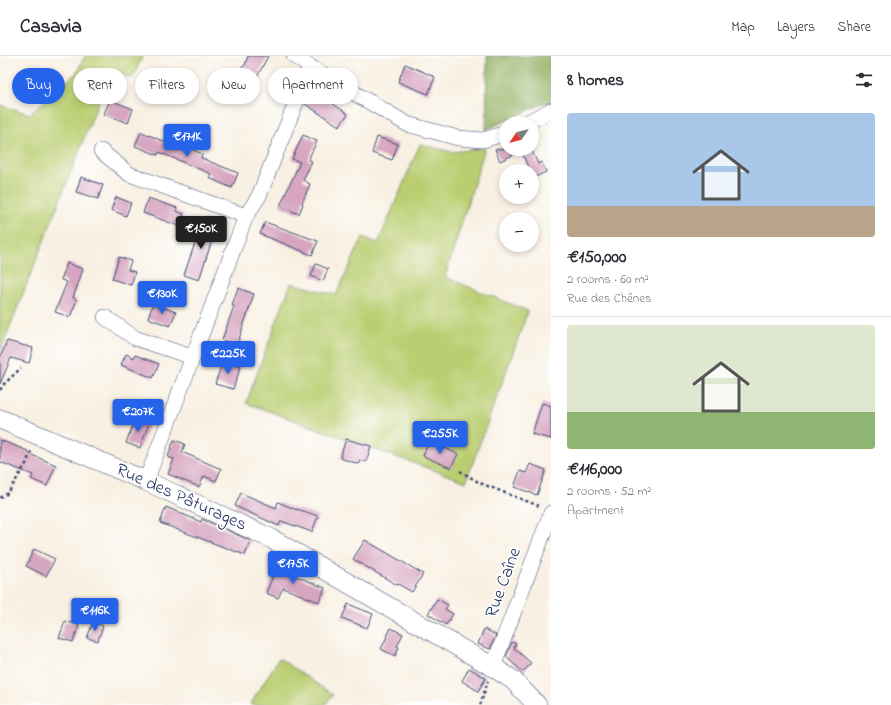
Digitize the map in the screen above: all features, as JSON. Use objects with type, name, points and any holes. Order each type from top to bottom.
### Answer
[{"type":"street","points":[[294,56],[407,124],[458,138],[483,140],[499,135]]},
{"type":"street","points":[[146,480],[246,216],[259,196],[310,67]]},
{"type":"street","points":[[539,116],[551,110]]},
{"type":"street","points":[[101,152],[129,174],[246,216]]},
{"type":"street","points":[[105,317],[135,338],[192,357]]},
{"type":"street","name":"Rue des Pâturages","points":[[0,419],[146,480],[270,538],[493,667],[513,680],[537,705]]},
{"type":"street","name":"Rue Caîne","points":[[493,667],[547,510]]},
{"type":"path","points":[[0,390],[4,384],[21,368]]},
{"type":"path","points":[[0,498],[8,493],[26,464],[37,434]]},
{"type":"path","points":[[460,471],[480,483],[547,510]]},
{"type":"path","points":[[480,705],[493,667]]},
{"type":"green space","points":[[85,56],[143,56],[137,68],[135,68],[132,78],[127,77],[127,68],[79,68]]},
{"type":"green space","points":[[487,56],[551,56],[551,100],[516,116],[499,116],[499,124],[486,130]]},
{"type":"green space","points":[[73,76],[73,104],[98,104],[0,352],[0,105],[30,114],[41,104],[65,104],[65,83]]},
{"type":"green space","points":[[420,144],[452,152],[485,148],[445,277],[528,311],[466,482],[246,403],[291,283],[336,295],[363,237],[378,243]]},
{"type":"green space","points":[[279,658],[333,695],[325,705],[250,705]]},
{"type":"building","points":[[248,56],[268,56],[260,71],[260,68],[241,68],[245,65]]},
{"type":"building","points":[[405,64],[435,77],[428,94],[398,82]]},
{"type":"building","points":[[108,104],[120,104],[133,109],[128,123],[104,114]]},
{"type":"building","points":[[305,104],[333,104],[348,114],[339,126]]},
{"type":"building","points":[[141,132],[178,147],[181,138],[192,142],[189,148],[202,154],[201,158],[238,173],[232,188],[209,178],[211,174],[159,152],[158,155],[135,146]]},
{"type":"building","points":[[303,135],[317,141],[308,160],[312,161],[303,180],[310,184],[299,214],[280,206],[300,162],[292,159]]},
{"type":"building","points":[[377,137],[398,144],[392,160],[372,153]]},
{"type":"building","points":[[495,149],[499,149],[499,156],[510,156],[500,161]]},
{"type":"building","points":[[523,156],[534,156],[538,164],[527,164]]},
{"type":"building","points":[[542,162],[546,172],[539,175],[538,164]]},
{"type":"building","points":[[81,177],[103,185],[98,199],[76,192]]},
{"type":"building","points":[[116,197],[131,203],[126,216],[111,210]]},
{"type":"building","points":[[148,198],[177,208],[176,211],[184,214],[179,226],[143,213]]},
{"type":"building","points":[[203,220],[217,225],[199,280],[184,275]]},
{"type":"building","points":[[265,222],[318,241],[312,255],[260,234]]},
{"type":"building","points":[[119,257],[131,261],[128,270],[135,272],[131,285],[112,279]]},
{"type":"building","points":[[67,263],[83,269],[73,298],[77,300],[70,317],[55,312],[67,282],[61,280]]},
{"type":"building","points":[[316,264],[328,269],[323,281],[311,276]]},
{"type":"building","points":[[238,288],[254,294],[237,345],[222,340],[234,306],[232,305]]},
{"type":"building","points":[[153,304],[176,312],[170,326],[148,318]]},
{"type":"building","points":[[7,341],[33,348],[29,363],[11,358],[0,384],[0,358]]},
{"type":"building","points":[[126,354],[134,358],[135,355],[159,364],[153,378],[121,365]]},
{"type":"building","points":[[223,360],[241,366],[233,389],[215,384]]},
{"type":"building","points":[[542,403],[551,406],[551,439],[532,434]]},
{"type":"building","points":[[136,417],[149,423],[140,448],[126,443]]},
{"type":"building","points":[[346,439],[371,446],[366,462],[360,460],[359,464],[340,458]]},
{"type":"building","points":[[0,440],[28,451],[27,453],[56,465],[47,486],[31,479],[33,475],[0,462]]},
{"type":"building","points":[[174,440],[185,444],[182,452],[221,469],[216,481],[204,476],[199,487],[168,474],[174,459],[168,457]]},
{"type":"building","points":[[429,441],[458,454],[451,468],[423,456]]},
{"type":"building","points":[[530,464],[546,470],[537,495],[514,487],[520,471],[526,473]]},
{"type":"building","points":[[241,493],[276,508],[278,502],[297,510],[318,516],[312,532],[281,521],[279,526],[235,506]]},
{"type":"building","points":[[166,507],[201,522],[202,519],[251,541],[245,555],[160,523]]},
{"type":"building","points":[[365,540],[423,574],[412,592],[398,584],[397,585],[353,559]]},
{"type":"building","points":[[34,549],[55,559],[46,576],[26,566]]},
{"type":"building","points":[[278,564],[290,569],[289,573],[325,588],[319,602],[283,588],[278,598],[266,593]]},
{"type":"building","points":[[437,599],[448,605],[445,609],[453,614],[446,625],[428,614]]},
{"type":"building","points":[[348,604],[373,614],[367,628],[342,618]]},
{"type":"building","points":[[65,621],[79,625],[73,642],[59,638]]},
{"type":"building","points":[[93,622],[103,626],[98,641],[87,638]]},
{"type":"building","points":[[391,628],[403,634],[397,646],[399,647],[395,656],[381,649]]},
{"type":"building","points":[[484,629],[496,635],[490,649],[478,644]]},
{"type":"building","points":[[512,642],[516,644],[514,648],[531,663],[523,672],[506,657]]},
{"type":"building","points":[[469,668],[486,678],[478,691],[462,681]]}]
